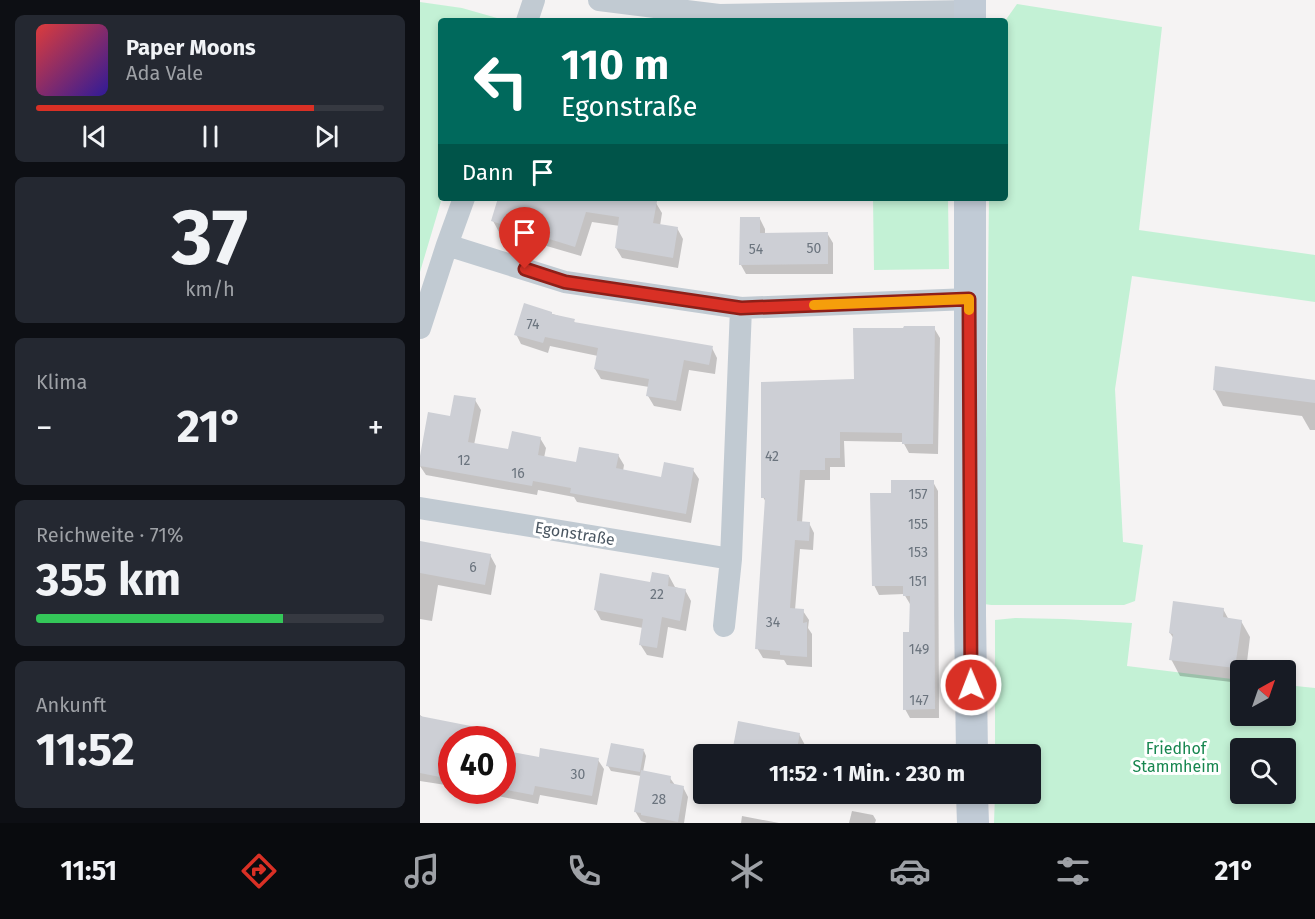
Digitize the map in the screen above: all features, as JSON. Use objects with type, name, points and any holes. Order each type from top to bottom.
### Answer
[{"type":"street","points":[[527,18],[534,0]]},
{"type":"street","points":[[599,0],[719,15],[970,11]]},
{"type":"street","points":[[420,328],[463,201]]},
{"type":"street","points":[[970,201],[972,744]]},
{"type":"street","points":[[447,245],[565,282],[741,308],[969,299]]},
{"type":"street","points":[[724,626],[731,559],[741,308]]},
{"type":"street","name":"Egonstraße","points":[[420,508],[731,559]]},
{"type":"street","points":[[972,804],[973,823]]},
{"type":"green space","points":[[420,2],[462,8],[497,18],[438,18],[438,201],[441,201],[420,272]]},
{"type":"green space","points":[[1017,4],[1162,27],[1139,230],[1315,255],[1315,302],[1132,276],[1115,389],[1123,542],[1143,545],[1135,601],[1124,605],[984,604],[989,201],[1008,201],[1007,18]]},
{"type":"green space","points":[[873,201],[948,201],[949,269],[874,270]]},
{"type":"green space","name":"Friedhof Stammheim","points":[[1064,619],[1132,623],[1127,666],[1230,679],[1230,726],[1296,726],[1296,686],[1315,688],[1315,823],[994,823],[995,804],[1041,804],[1041,744],[995,744],[995,620]]},
{"type":"building","points":[[497,201],[657,201],[653,223],[678,227],[673,258],[615,248],[619,217],[586,212],[575,247],[491,221]]},
{"type":"building","points":[[740,217],[760,217],[760,233],[828,232],[828,264],[739,265]]},
{"type":"building","points":[[524,303],[552,312],[552,314],[575,319],[574,322],[713,346],[709,365],[684,360],[676,401],[646,396],[649,379],[594,369],[598,348],[545,337],[543,343],[514,335]]},
{"type":"building","points":[[904,326],[935,326],[933,444],[902,444],[902,433],[840,432],[840,458],[825,458],[825,470],[800,470],[797,521],[810,522],[809,541],[795,540],[790,608],[804,609],[803,623],[807,622],[807,657],[780,655],[780,651],[755,649],[765,498],[761,498],[761,382],[854,379],[853,328],[903,328]]},
{"type":"building","points":[[1215,366],[1315,380],[1315,403],[1213,390]]},
{"type":"building","points":[[454,395],[476,398],[468,442],[508,449],[512,431],[541,437],[538,455],[576,462],[579,447],[619,454],[616,468],[661,477],[664,462],[694,468],[686,514],[570,493],[571,488],[533,481],[532,486],[420,466],[428,412],[450,416]]},
{"type":"building","points":[[891,480],[934,480],[935,709],[903,710],[903,632],[909,632],[910,596],[903,596],[903,586],[872,586],[870,493],[891,493]]},
{"type":"building","points":[[420,541],[491,554],[485,585],[420,573]]},
{"type":"building","points":[[652,572],[669,575],[668,586],[686,589],[680,621],[662,617],[657,648],[639,645],[643,619],[594,610],[600,573],[650,582]]},
{"type":"building","points":[[1173,601],[1224,608],[1223,617],[1242,620],[1236,660],[1230,660],[1230,667],[1169,660],[1173,634],[1169,633]]},
{"type":"building","points":[[420,716],[471,726],[438,726],[438,777],[420,773]]},
{"type":"building","points":[[738,721],[800,733],[798,744],[734,744]]},
{"type":"building","points":[[611,743],[644,749],[640,772],[606,766]]},
{"type":"building","points":[[540,748],[599,758],[592,796],[535,786],[533,795],[516,792],[516,753],[539,757]]},
{"type":"building","points":[[641,770],[671,776],[670,783],[684,786],[678,822],[634,812]]},
{"type":"slow traffic","points":[[814,305],[969,299],[969,310]]},
{"type":"route","points":[[525,269],[565,282],[741,308],[969,299],[971,685]]}]
